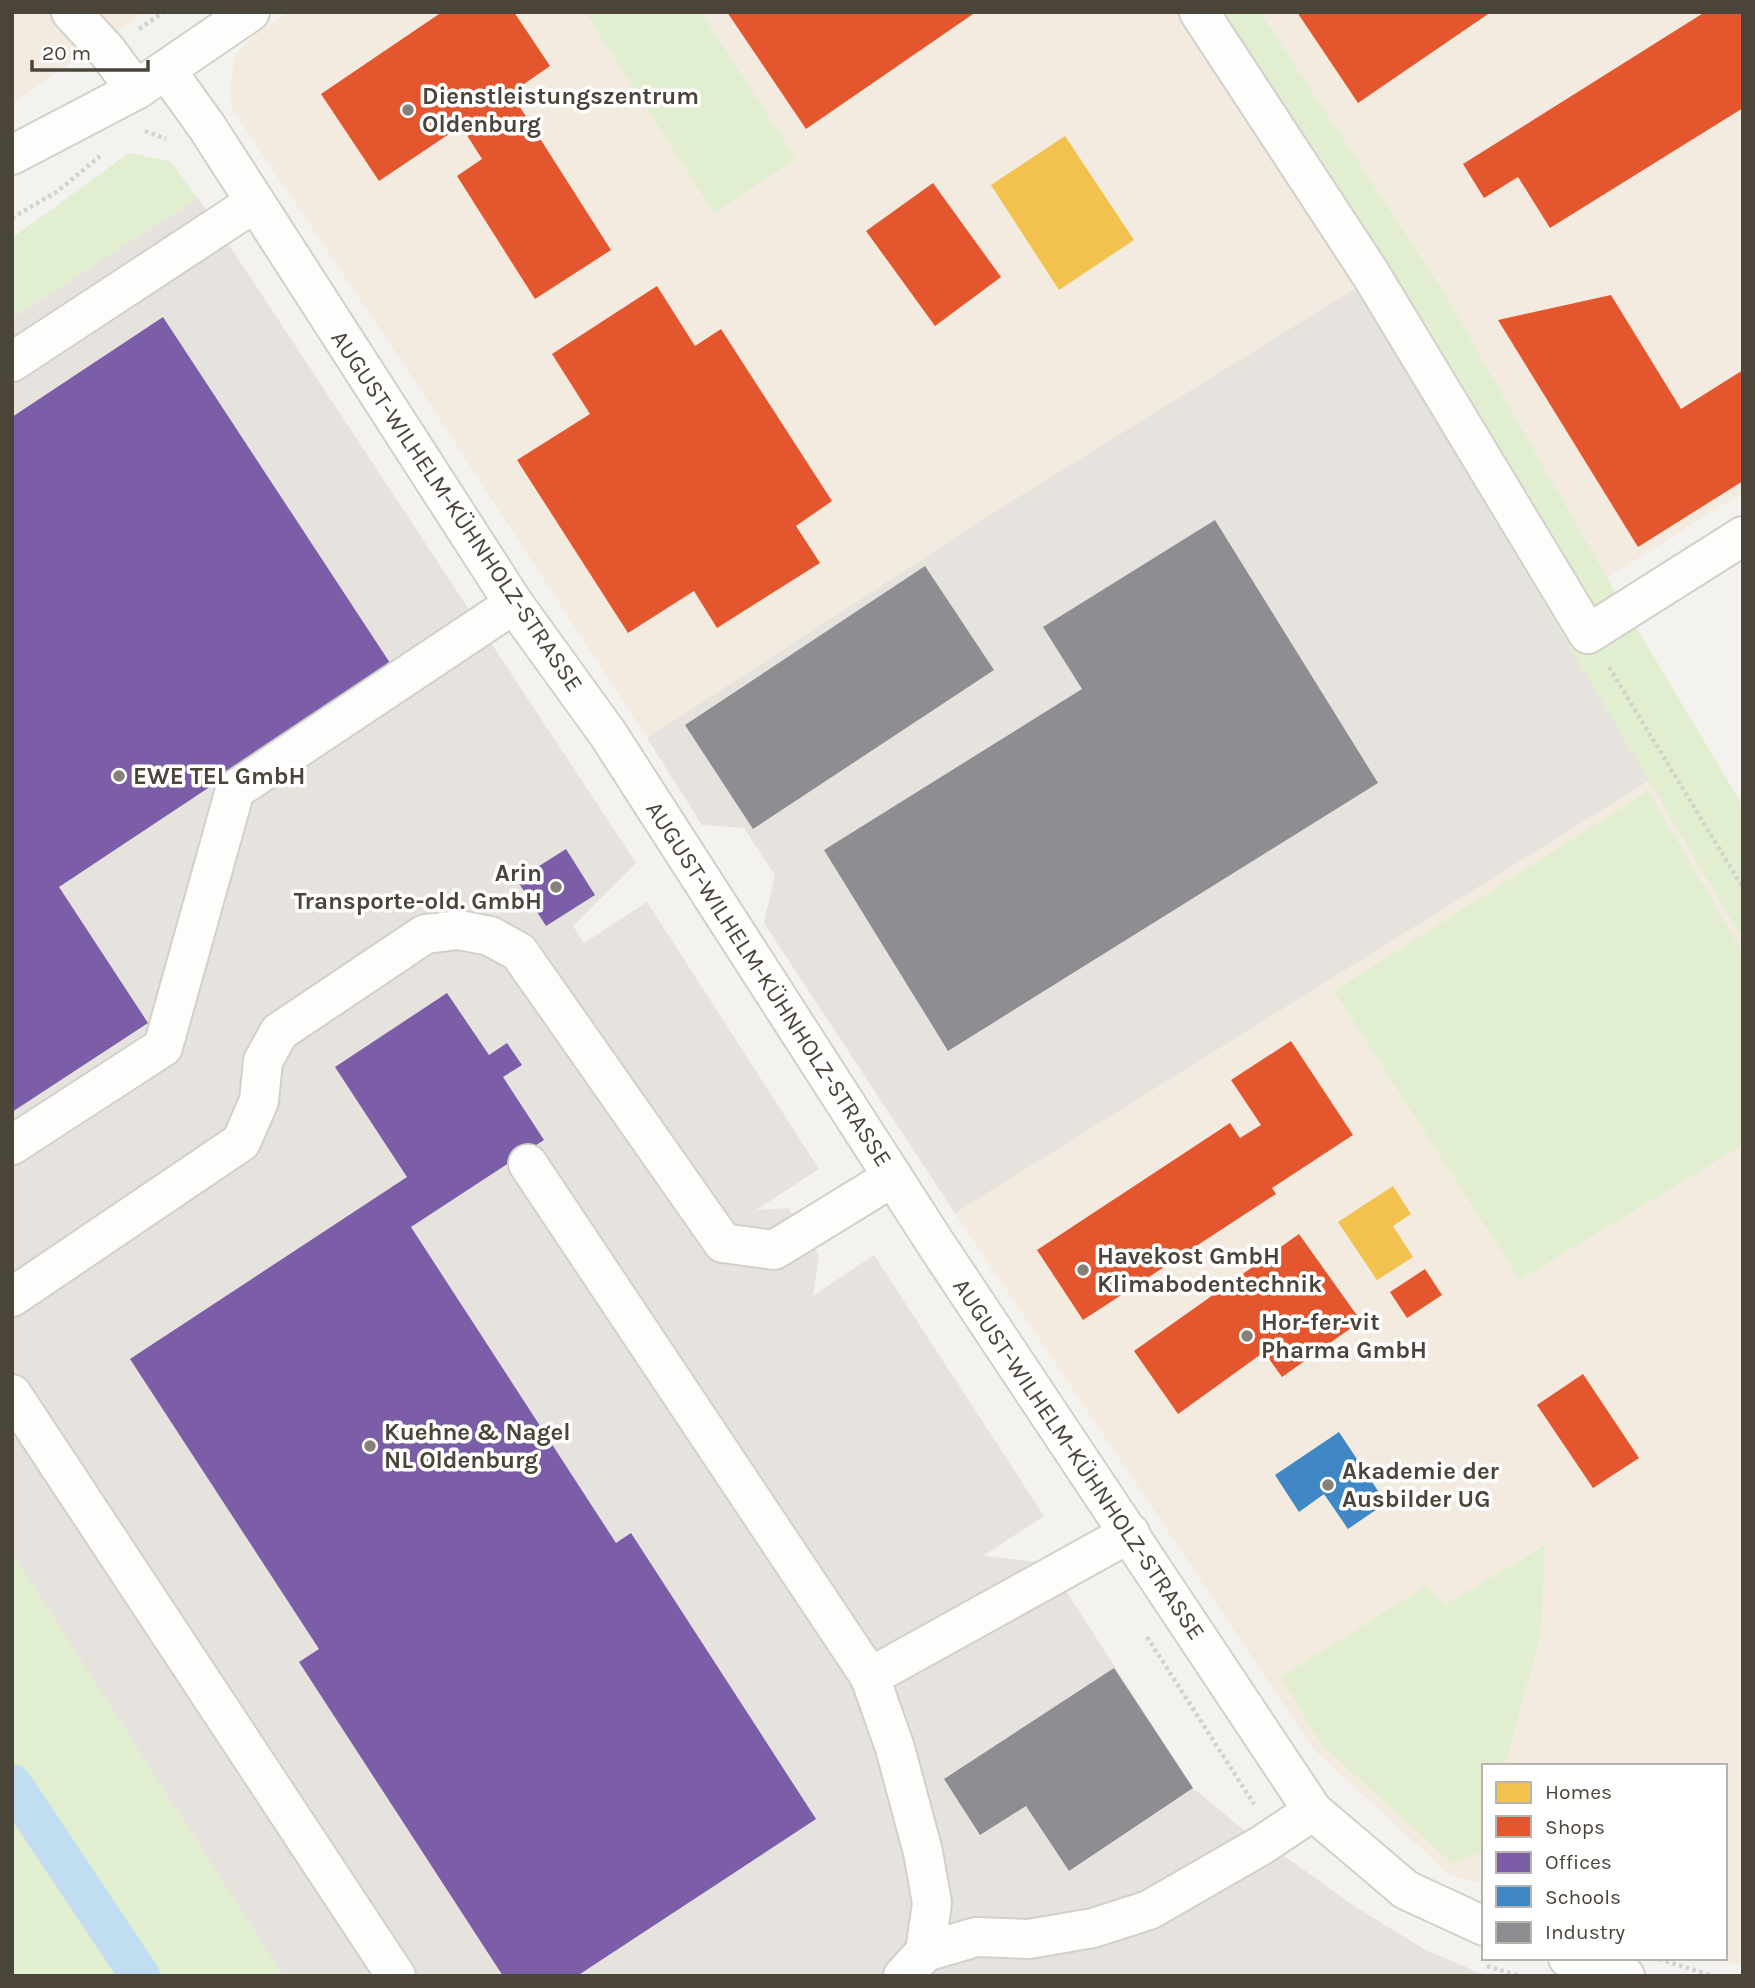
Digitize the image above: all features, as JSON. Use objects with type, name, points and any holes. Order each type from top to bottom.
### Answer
[{"type":"street","name":"AUGUST-WILHELM-KÜHNHOLZ-STRASSE","points":[[71,12],[107,51],[151,80],[207,127],[513,604],[608,734],[893,1177],[1313,1811],[1406,1890],[1482,1925]]},
{"type":"street","points":[[12,155],[151,80],[250,12]]},
{"type":"street","points":[[1205,21],[1370,273],[1588,634],[1743,536]]},
{"type":"street","points":[[12,362],[254,203]]},
{"type":"street","points":[[12,1145],[163,1047],[235,790],[513,604]]},
{"type":"street","points":[[12,1297],[241,1142],[259,1101],[263,1061],[279,1032],[425,934],[459,930],[489,936],[519,952],[723,1243],[774,1250],[893,1177]]},
{"type":"street","points":[[528,1164],[870,1677],[895,1748],[923,1852],[932,1902],[914,1964]]},
{"type":"street","points":[[12,1394],[396,1976]]},
{"type":"street","points":[[870,1677],[1130,1534]]},
{"type":"street","points":[[914,1964],[976,1937],[1028,1938],[1093,1928],[1149,1910],[1262,1845],[1313,1811]]},
{"type":"path","points":[[12,218],[58,191],[106,151]]},
{"type":"path","points":[[1588,634],[1743,888]]},
{"type":"path","points":[[1664,1960],[1713,1976]]},
{"type":"shaded area","points":[[12,12],[145,12],[12,103]]},
{"type":"shaded area","points":[[288,12],[585,12],[714,212],[795,159],[701,12],[1176,12],[1356,288],[1015,499],[647,738],[420,389],[232,109],[230,87],[235,57],[250,38]]},
{"type":"shaded area","points":[[1260,12],[1743,12],[1743,492],[1607,578],[1445,294]]},
{"type":"shaded area","points":[[198,198],[636,863],[573,926],[756,1210],[788,1208],[819,1255],[813,1296],[983,1556],[1048,1563],[1193,1788],[1262,1845],[1290,1860],[1354,1906],[1424,1949],[1486,1976],[283,1976],[12,1553],[12,318]]},
{"type":"shaded area","points":[[1356,288],[1650,780],[955,1213],[764,923],[775,875],[744,828],[702,825],[647,738],[1015,499]]},
{"type":"shaded area","points":[[337,742],[431,884],[255,1002],[211,935],[257,795]]},
{"type":"shaded area","points":[[1650,780],[1743,939],[1743,953],[1648,791],[1520,1280],[1743,1145],[1743,1967],[1721,1960],[1727,1960],[1727,1764],[1506,1764],[1540,1637],[1544,1545],[1445,1606],[1427,1587],[1482,1851],[1482,1884],[1450,1875],[1314,1750],[955,1213]]},
{"type":"shaded area","points":[[647,902],[819,1169],[756,1210],[584,943]]},
{"type":"shaded area","points":[[874,1255],[1044,1516],[983,1556],[813,1296]]},
{"type":"green space","points":[[585,12],[701,12],[796,159],[714,213]]},
{"type":"green space","points":[[1176,12],[1260,12],[1445,294],[1615,592],[1743,806],[1743,939],[1356,288]]},
{"type":"green space","points":[[129,153],[170,161],[198,198],[12,318],[12,238]]},
{"type":"green space","points":[[1648,791],[1743,953],[1743,1145],[1520,1280],[1334,991]]},
{"type":"green space","points":[[1545,1545],[1540,1637],[1506,1764],[1482,1764],[1482,1851],[1453,1864],[1321,1744],[1281,1677],[1426,1586],[1445,1605]]},
{"type":"green space","points":[[12,1553],[283,1976],[12,1976]]},
{"type":"building: Homes","points":[[1065,136],[1134,240],[1059,290],[991,185]]},
{"type":"building: Homes","points":[[1393,1186],[1411,1214],[1393,1226],[1413,1257],[1377,1280],[1338,1222]]},
{"type":"building: Shops","points":[[442,12],[514,12],[550,66],[511,93],[611,250],[535,299],[457,176],[482,159],[461,126],[379,181],[321,94]]},
{"type":"building: Shops","points":[[727,12],[976,12],[806,129]]},
{"type":"building: Shops","points":[[1297,12],[1491,12],[1358,103]]},
{"type":"building: Shops","points":[[1705,12],[1743,12],[1743,108],[1550,228],[1518,177],[1484,198],[1463,164]]},
{"type":"building: Shops","points":[[933,183],[1001,277],[935,326],[866,231]]},
{"type":"building: Shops","points":[[657,286],[695,346],[721,329],[832,501],[796,526],[820,563],[717,628],[694,591],[628,633],[517,460],[590,414],[552,354]]},
{"type":"building: Shops","points":[[1611,295],[1681,409],[1743,370],[1743,481],[1638,547],[1498,320]]},
{"type":"building: Shops","points":[[1291,1041],[1353,1135],[1272,1188],[1276,1194],[1083,1320],[1037,1250],[1230,1123],[1240,1138],[1261,1125],[1231,1080]]},
{"type":"building: Shops","name":"Hor-fer-vit Pharma GmbH","points":[[1299,1234],[1361,1321],[1282,1377],[1264,1352],[1178,1414],[1134,1351]]},
{"type":"building: Shops","points":[[1425,1269],[1442,1295],[1407,1318],[1390,1292]]},
{"type":"building: Shops","points":[[1583,1374],[1639,1458],[1593,1488],[1537,1405]]},
{"type":"building: Offices","name":"EWE TEL GmbH","points":[[163,317],[392,666],[59,887],[148,1023],[12,1112],[12,417]]},
{"type":"building: Offices","name":"Arin Transporte-old. GmbH","points":[[566,849],[595,895],[546,926],[517,880]]},
{"type":"building: Offices","name":"Kuehne & Nagel NL Oldenburg","points":[[447,993],[489,1055],[507,1043],[522,1065],[503,1077],[544,1140],[411,1227],[616,1543],[631,1533],[816,1819],[577,1976],[503,1976],[299,1662],[319,1649],[130,1359],[407,1177],[335,1067]]},
{"type":"building: Schools","name":"Akademie der Ausbilder UG","points":[[1339,1432],[1386,1503],[1348,1529],[1324,1494],[1299,1512],[1275,1475]]},
{"type":"building: Industry","points":[[1215,520],[1378,783],[948,1051],[824,850],[1082,689],[1043,627]]},
{"type":"building: Industry","points":[[925,566],[994,670],[753,829],[685,725]]},
{"type":"building: Industry","points":[[1114,1668],[1193,1788],[1069,1871],[1026,1806],[980,1835],[944,1779]]},
{"type":"waterway","points":[[12,1784],[140,1976]]},
{"type":"place","name":"Dienstleistungszentrum Oldenburg","points":[[408,110]]},
{"type":"place","name":"EWE TEL GmbH","points":[[119,776]]},
{"type":"place","name":"Arin Transporte-old. GmbH","points":[[556,887]]},
{"type":"place","name":"Havekost GmbH Klimabodentechnik","points":[[1083,1270]]},
{"type":"place","name":"Hor-fer-vit Pharma GmbH","points":[[1247,1336]]},
{"type":"place","name":"Kuehne & Nagel NL Oldenburg","points":[[370,1446]]},
{"type":"place","name":"Akademie der Ausbilder UG","points":[[1328,1485]]}]
